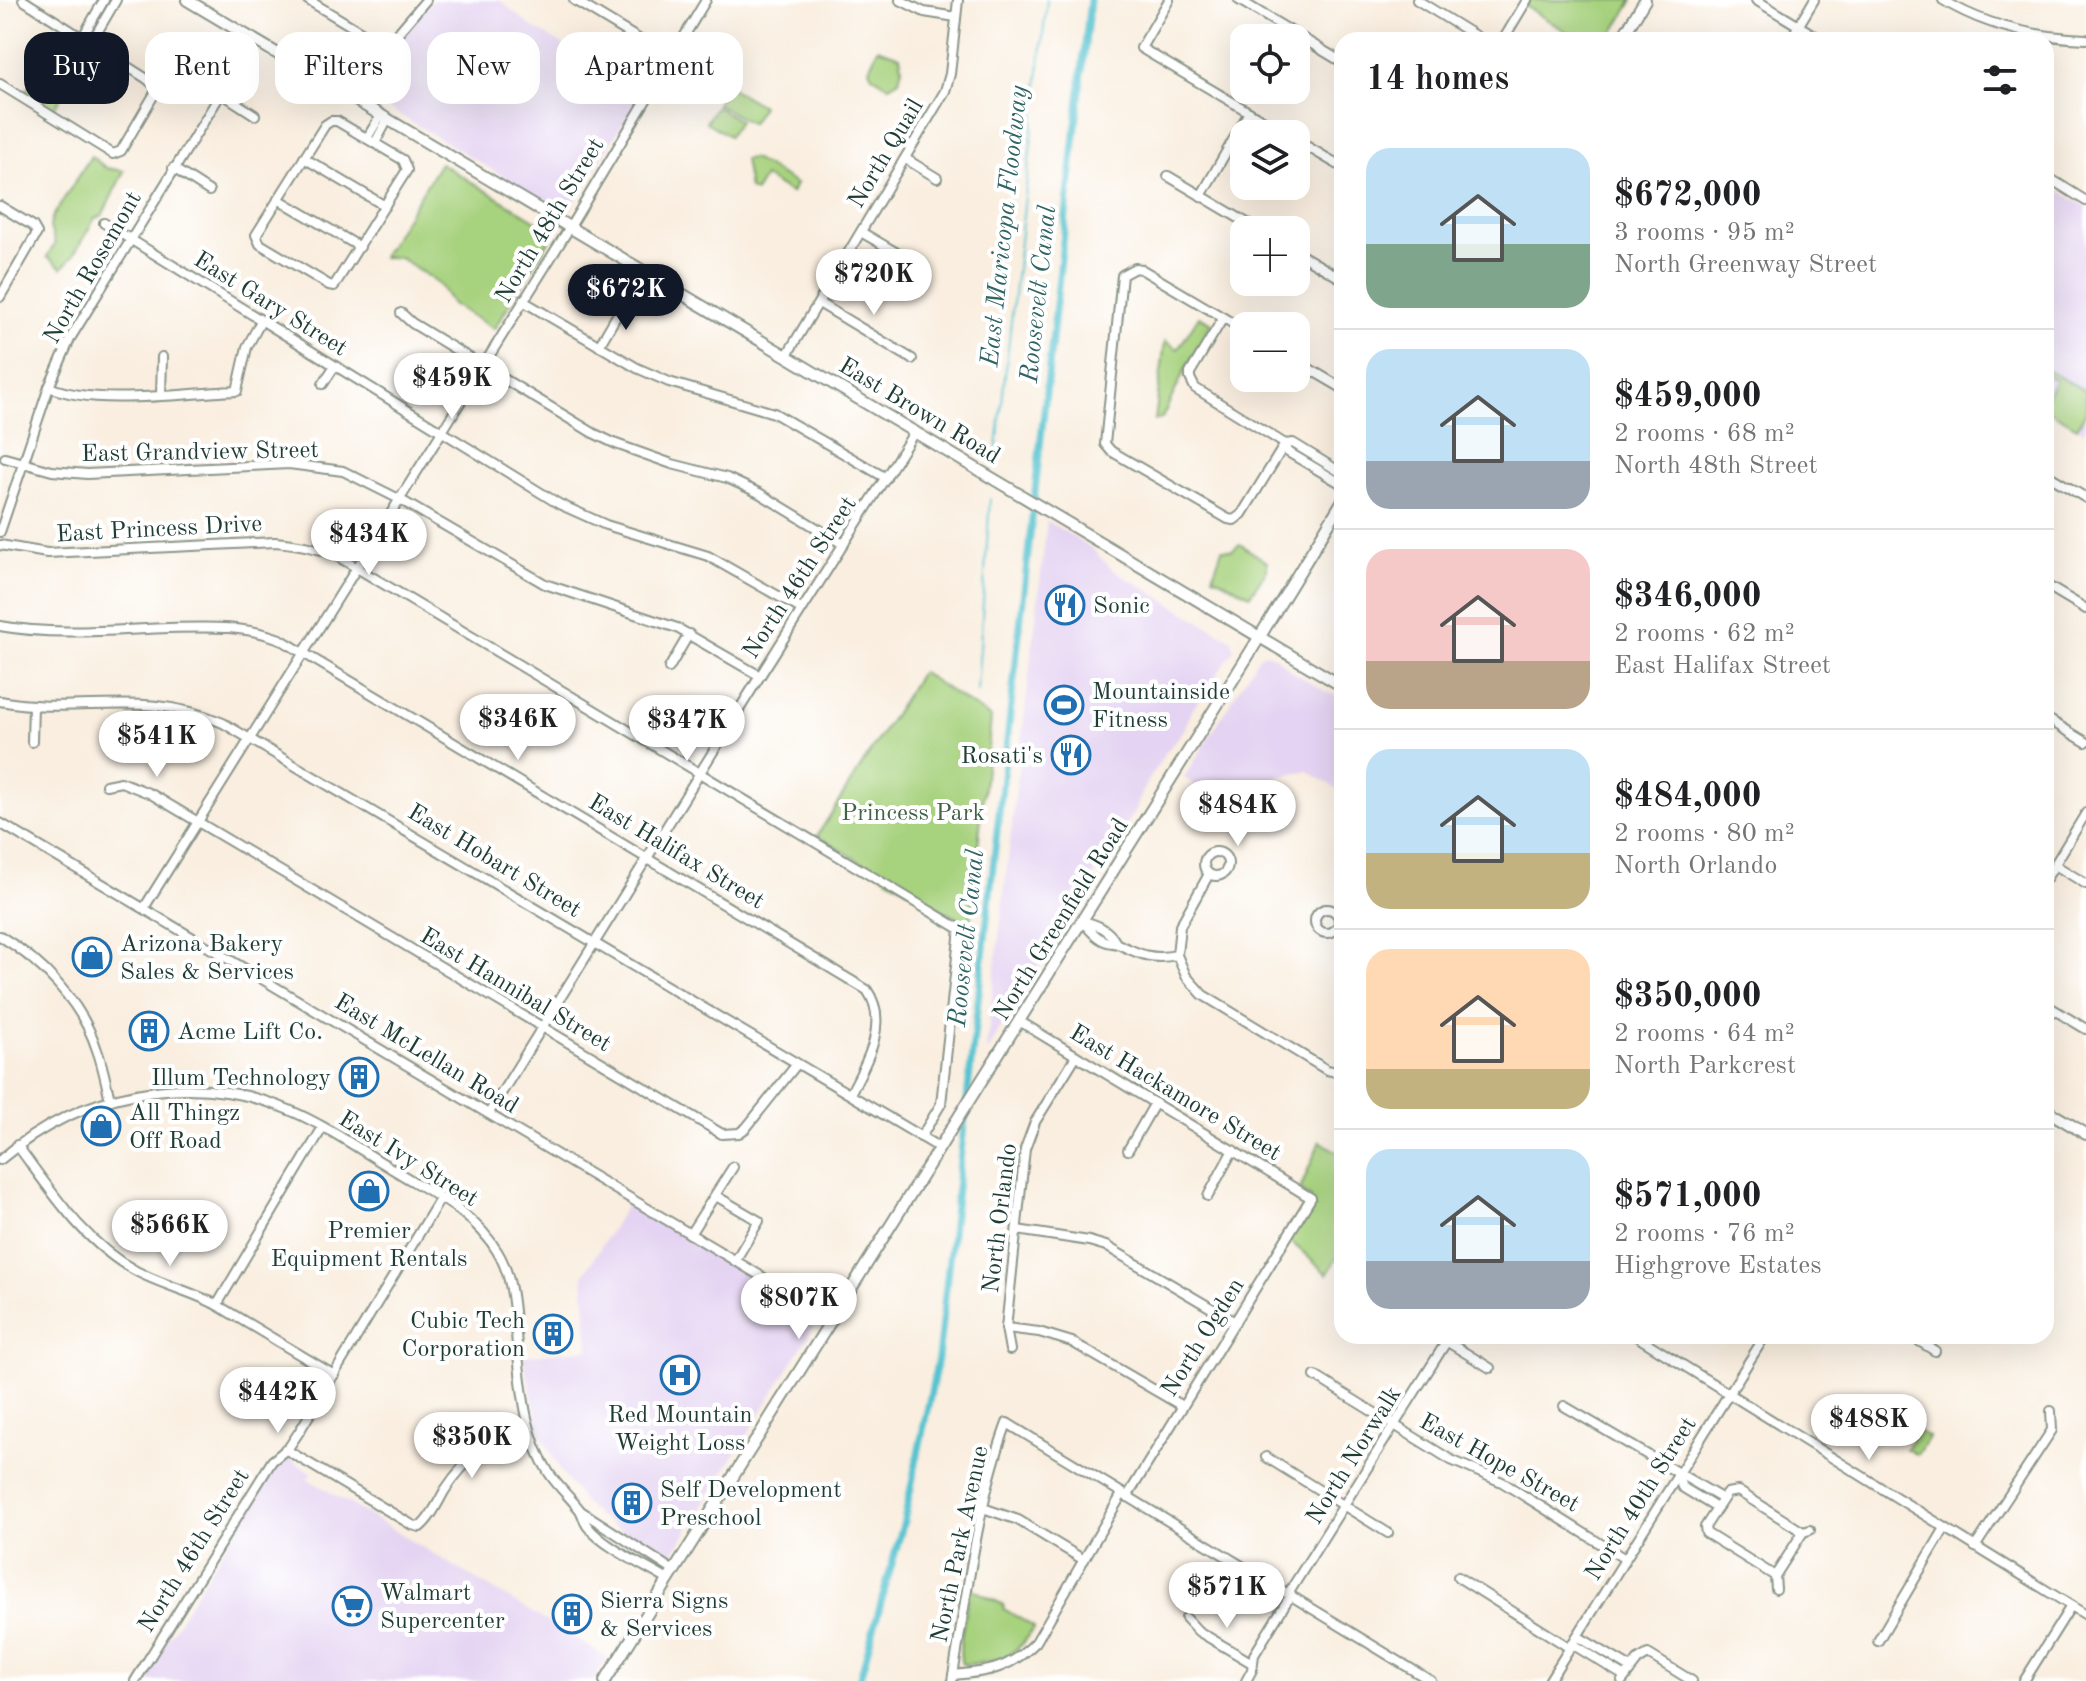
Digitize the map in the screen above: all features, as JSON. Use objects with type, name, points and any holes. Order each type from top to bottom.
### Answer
[{"type":"main road","name":"East Brown Road","points":[[187,0],[241,32]]},
{"type":"main road","points":[[1626,32],[1645,0]]},
{"type":"main road","name":"East Brown Road","points":[[362,104],[1334,681]]},
{"type":"main road","name":"North Greenfield Road","points":[[605,1681],[1334,515]]},
{"type":"main road","points":[[2054,1115],[2086,1134]]},
{"type":"street","points":[[23,0],[74,32]]},
{"type":"street","points":[[86,32],[104,0]]},
{"type":"street","points":[[97,32],[116,0]]},
{"type":"street","points":[[308,0],[361,32]]},
{"type":"street","points":[[399,32],[426,0]]},
{"type":"street","points":[[574,0],[627,32]]},
{"type":"street","name":"North 48th Street","points":[[686,32],[706,0]]},
{"type":"street","points":[[900,0],[924,12],[956,17]]},
{"type":"street","name":"North Quail","points":[[787,355],[945,91],[950,74],[958,0]]},
{"type":"street","points":[[1169,0],[1141,48],[1262,120]]},
{"type":"street","points":[[1239,0],[1253,4],[1334,57]]},
{"type":"street","points":[[1417,0],[1469,32]]},
{"type":"street","points":[[1508,32],[1527,0]]},
{"type":"street","points":[[1756,0],[1808,32]]},
{"type":"street","points":[[1795,32],[1814,0]]},
{"type":"street","points":[[1943,0],[2007,28],[2024,32]]},
{"type":"street","points":[[2054,36],[2086,39]]},
{"type":"street","points":[[32,104],[117,154],[153,97],[155,86],[129,67]]},
{"type":"street","points":[[0,84],[24,99]]},
{"type":"street","name":"North Rosemont","points":[[0,532],[49,387],[71,337],[214,104]]},
{"type":"street","points":[[238,104],[255,115]]},
{"type":"street","name":"North 48th Street","points":[[144,908],[570,227],[643,104]]},
{"type":"street","points":[[1201,196],[1249,112]]},
{"type":"street","points":[[371,140],[384,117]]},
{"type":"street","points":[[337,121],[371,140],[406,164],[407,170],[338,283],[329,285],[260,244],[256,235],[325,125],[337,121]]},
{"type":"street","points":[[1310,148],[1334,162]]},
{"type":"street","points":[[304,158],[385,206]]},
{"type":"street","points":[[906,159],[937,178]]},
{"type":"street","points":[[173,168],[209,191]]},
{"type":"street","points":[[1168,176],[1235,216]]},
{"type":"street","points":[[2054,181],[2086,201]]},
{"type":"street","points":[[278,199],[360,247]]},
{"type":"street","points":[[0,206],[33,226],[37,232],[36,240],[0,297]]},
{"type":"street","name":"East Gary Street","points":[[104,223],[559,504],[606,525],[708,556],[801,609]]},
{"type":"street","points":[[861,232],[921,267]]},
{"type":"street","points":[[1310,260],[1334,274]]},
{"type":"street","points":[[1230,322],[1141,269],[1135,268],[1122,275],[1103,439],[1107,447],[1228,519],[1239,518],[1285,444]]},
{"type":"street","points":[[523,301],[637,368],[669,382],[774,413],[886,478]]},
{"type":"street","points":[[599,346],[624,303]]},
{"type":"street","points":[[819,303],[912,359]]},
{"type":"street","points":[[401,313],[412,323],[605,438],[672,464],[727,478],[759,493],[843,544]]},
{"type":"street","points":[[1223,318],[1190,373],[1192,383],[1199,392],[1285,444],[1293,443],[1334,468]]},
{"type":"street","points":[[49,387],[94,398],[237,391],[247,347],[261,321]]},
{"type":"street","points":[[161,395],[162,357]]},
{"type":"street","points":[[323,384],[334,367]]},
{"type":"street","points":[[1310,369],[1334,383]]},
{"type":"street","name":"North 46th Street","points":[[489,1113],[915,431]]},
{"type":"street","points":[[1285,444],[1288,452],[1334,479]]},
{"type":"street","points":[[1301,460],[1307,451]]},
{"type":"street","name":"East Grandview Street","points":[[5,458],[52,471],[87,474],[301,465],[343,471],[399,499],[545,584],[689,634],[760,676]]},
{"type":"street","points":[[2054,479],[2086,498]]},
{"type":"street","name":"East Princess Drive","points":[[0,545],[47,553],[275,542],[320,549],[356,567],[960,929],[941,1104],[921,1137]]},
{"type":"street","points":[[2054,590],[2086,609]]},
{"type":"street","name":"East Halifax Street","points":[[0,626],[56,631],[244,628],[280,639],[867,990],[875,1001],[873,1048],[850,1094]]},
{"type":"street","points":[[669,668],[689,634]]},
{"type":"street","name":"East Hobart Street","points":[[0,701],[33,705],[158,704],[201,713],[250,737],[940,1148]]},
{"type":"street","points":[[32,742],[33,705]]},
{"type":"street","points":[[2054,726],[2086,742]]},
{"type":"street","name":"East Hannibal Street","points":[[106,785],[121,782],[133,785],[722,1134],[739,1133],[746,1128],[797,1064]]},
{"type":"street","points":[[2086,813],[2055,865],[2086,884]]},
{"type":"street","name":"East McLellan Road","points":[[0,823],[833,1319]]},
{"type":"street","points":[[1209,874],[1184,916],[1177,955],[1186,976],[1203,995],[1334,1071]]},
{"type":"street","points":[[1082,921],[1096,924],[1112,935],[1116,943],[1145,957],[1159,959],[1177,955]]},
{"type":"street","points":[[0,936],[47,973],[77,1010],[98,1051],[110,1100],[68,1114],[17,1145],[0,1160]]},
{"type":"street","points":[[2054,1010],[2086,1029]]},
{"type":"street","name":"East Hackamore Street","points":[[1019,1021],[1311,1198]]},
{"type":"street","name":"North Orlando","points":[[1010,1350],[1006,1328],[1027,1139],[1076,1056]]},
{"type":"street","name":"East Ivy Street","points":[[110,1100],[146,1091],[184,1088],[228,1092],[289,1110],[323,1127],[477,1225],[503,1263],[511,1293],[528,1426],[549,1474],[580,1511],[671,1576]]},
{"type":"street","points":[[1128,1150],[1155,1103]]},
{"type":"street","points":[[217,1305],[323,1127]]},
{"type":"street","points":[[17,1145],[71,1217],[108,1254],[137,1271],[217,1305],[334,1375]]},
{"type":"street","points":[[1208,1196],[1233,1150]]},
{"type":"street","points":[[690,1234],[733,1167]]},
{"type":"street","points":[[716,1196],[759,1221],[735,1261]]},
{"type":"street","name":"North Ogden","points":[[1124,1496],[1311,1198]]},
{"type":"street","name":"North 46th Street","points":[[135,1681],[272,1461],[299,1432],[440,1199]]},
{"type":"street","points":[[1017,1230],[1106,1246],[1235,1322]]},
{"type":"street","points":[[1006,1328],[1039,1332],[1072,1342],[1182,1406]]},
{"type":"street","name":"North Norwalk","points":[[1246,1681],[1252,1663],[1289,1595],[1395,1426],[1442,1344]]},
{"type":"street","points":[[1454,1344],[1490,1368]]},
{"type":"street","points":[[1649,1344],[2086,1615]]},
{"type":"street","name":"North 40th Street","points":[[1549,1681],[1760,1344]]},
{"type":"street","points":[[1924,1344],[1935,1351]]},
{"type":"street","name":"East Hope Street","points":[[1315,1376],[1451,1460],[1502,1482],[1625,1559]]},
{"type":"street","points":[[1564,1406],[1677,1475],[1721,1498]]},
{"type":"street","points":[[1975,1547],[2052,1430],[2051,1411]]},
{"type":"street","name":"North Park Avenue","points":[[1007,1423],[1124,1496],[1036,1642],[1013,1663],[952,1678],[983,1508],[1007,1423]]},
{"type":"street","points":[[285,1449],[420,1527],[455,1475],[480,1450],[495,1439],[528,1426]]},
{"type":"street","points":[[1266,1457],[1388,1533]]},
{"type":"street","points":[[1677,1475],[1682,1487],[1715,1507]]},
{"type":"street","points":[[1701,1499],[1707,1490]]},
{"type":"street","points":[[1775,1576],[1709,1536],[1705,1527],[1715,1507],[1721,1498],[1733,1490],[1744,1493],[1806,1531],[1775,1576],[1776,1589]]},
{"type":"street","points":[[1124,1496],[1289,1595],[1418,1678],[1431,1681]]},
{"type":"street","points":[[983,1508],[1018,1520],[1084,1560]]},
{"type":"street","points":[[1878,1641],[1945,1528]]},
{"type":"street","points":[[1458,1577],[1573,1643],[1623,1678],[1648,1654],[1692,1681]]},
{"type":"street","points":[[2024,1681],[2071,1606]]},
{"type":"street","points":[[1186,1618],[1198,1631],[1252,1663]]},
{"type":"street","points":[[1573,1643],[1631,1668]]},
{"type":"shaded area","points":[[433,0],[499,0],[531,26],[556,41],[556,104],[635,104],[569,210],[558,209],[381,104],[411,104],[411,32],[407,32]]},
{"type":"shaded area","points":[[2054,188],[2086,207],[2085,432],[2054,414]]},
{"type":"shaded area","points":[[1047,521],[1090,547],[1112,569],[1232,640],[1234,650],[1192,710],[1184,730],[1165,753],[1144,788],[1136,809],[1100,862],[988,1052],[986,1049]]},
{"type":"shaded area","points":[[1266,653],[1275,656],[1291,671],[1334,695],[1334,787],[1308,771],[1277,777],[1251,820],[1184,778],[1259,656]]},
{"type":"shaded area","points":[[627,1204],[811,1313],[817,1322],[672,1555],[665,1559],[601,1518],[586,1505],[562,1473],[540,1433],[523,1356],[589,1349],[583,1276]]},
{"type":"shaded area","points":[[285,1456],[311,1473],[308,1479],[608,1658],[593,1681],[141,1681],[278,1462]]},
{"type":"green space","points":[[1529,0],[1633,0],[1614,32],[1567,32],[1525,6]]},
{"type":"green space","points":[[878,48],[900,56],[902,68],[899,80],[889,86],[872,75],[869,69]]},
{"type":"green space","points":[[743,95],[762,106],[751,124],[717,104],[743,104]]},
{"type":"green space","points":[[43,104],[57,104],[53,110]]},
{"type":"green space","points":[[716,106],[739,121],[729,136],[706,122]]},
{"type":"green space","points":[[91,156],[106,168],[124,171],[102,216],[95,218],[73,256],[62,268],[47,257],[55,244],[50,227],[52,218]]},
{"type":"green space","points":[[752,158],[796,184],[791,193],[764,177],[755,192],[749,189],[744,159]]},
{"type":"green space","points":[[440,163],[551,230],[551,238],[494,329],[452,304],[439,284],[400,258],[382,257]]},
{"type":"green space","points":[[1199,316],[1212,323],[1162,418],[1155,420],[1165,341],[1178,349]]},
{"type":"green space","points":[[2054,374],[2086,391],[2086,412],[2077,427],[2054,414]]},
{"type":"green space","points":[[1240,544],[1267,562],[1267,570],[1250,595],[1213,576],[1222,549],[1232,550]]},
{"type":"green space","name":"Princess Park","points":[[921,672],[991,718],[970,926],[817,836]]},
{"type":"green space","points":[[1320,1141],[1334,1150],[1334,1263],[1327,1274],[1287,1238],[1311,1198],[1300,1190]]},
{"type":"green space","points":[[1918,1431],[1928,1437],[1917,1455],[1906,1449]]},
{"type":"green space","points":[[970,1588],[1004,1605],[1004,1609],[1034,1627],[1014,1651],[996,1660],[962,1664],[961,1638]]},
{"type":"waterway","name":"East Maricopa Floodway","points":[[996,456],[1047,0]]},
{"type":"waterway","name":"Roosevelt Canal","points":[[859,1681],[904,1521],[938,1358],[1090,0]]},
{"type":"waterway","name":"East Maricopa Floodway","points":[[977,691],[990,499]]},
{"type":"place","name":"Sonic","points":[[1065,605]]},
{"type":"place","name":"Mountainside Fitness","points":[[1064,705]]},
{"type":"place","name":"Rosati's","points":[[1071,755]]},
{"type":"place","name":"Arizona Bakery Sales & Services","points":[[92,957]]},
{"type":"place","name":"Acme Lift Co.","points":[[149,1031]]},
{"type":"place","name":"Illum Technology","points":[[359,1077]]},
{"type":"place","name":"All Thingz Off Road","points":[[101,1126]]},
{"type":"place","name":"Premier Equipment Rentals","points":[[369,1191]]},
{"type":"place","name":"Cubic Tech Corporation","points":[[553,1334]]},
{"type":"place","name":"Red Mountain Weight Loss","points":[[680,1375]]},
{"type":"place","name":"Self Development Preschool","points":[[632,1503]]},
{"type":"place","name":"Walmart Supercenter","points":[[352,1606]]},
{"type":"place","name":"Sierra Signs & Services","points":[[572,1614]]}]
